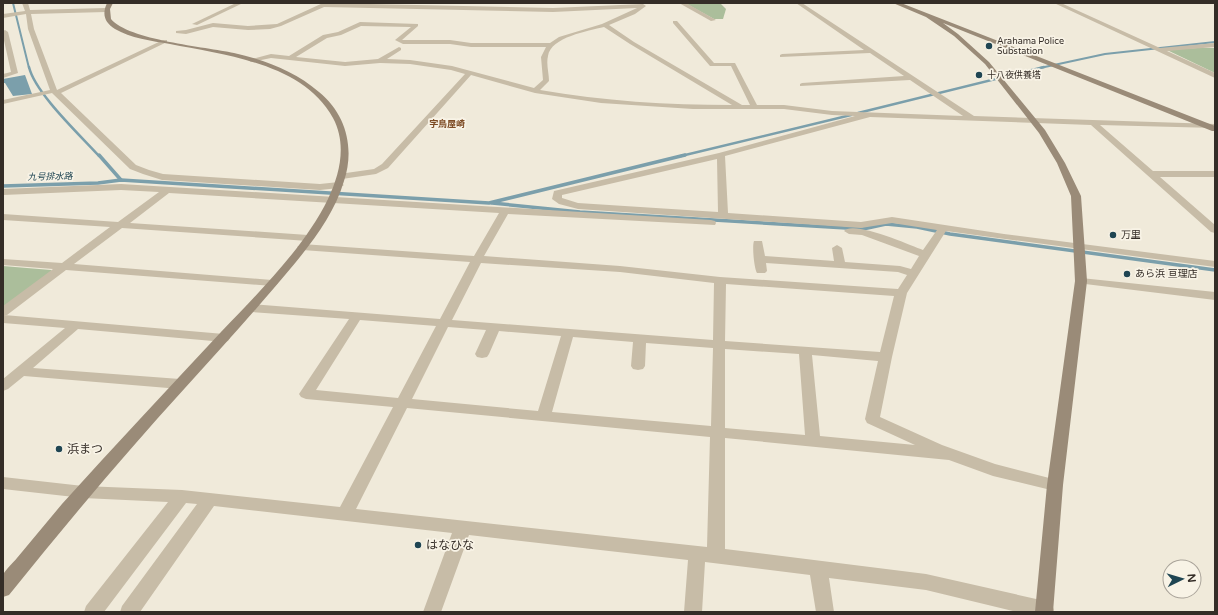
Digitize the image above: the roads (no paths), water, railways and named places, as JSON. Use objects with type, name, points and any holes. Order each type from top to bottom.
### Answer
[{"type":"street","points":[[25,3],[31,29],[53,92],[133,167],[162,177],[320,187],[336,193]]},
{"type":"street","points":[[3,589],[83,492],[251,308],[305,243],[336,193],[342,176],[345,160],[345,137],[339,119],[330,106],[320,96],[298,80],[277,69],[251,60],[156,40],[133,34],[118,28],[108,20],[106,15],[106,10],[110,3]]},
{"type":"street","points":[[156,40],[178,32],[240,3]]},
{"type":"street","points":[[178,32],[213,25],[248,28],[270,27],[322,4],[553,10],[650,3]]},
{"type":"street","points":[[682,3],[713,20]]},
{"type":"street","points":[[799,3],[972,118]]},
{"type":"street","points":[[896,3],[1212,127]]},
{"type":"street","points":[[1057,3],[1215,76]]},
{"type":"street","points":[[360,24],[416,25],[398,40],[403,42],[450,42],[471,45],[550,45],[575,33],[604,25],[634,13],[645,4]]},
{"type":"street","points":[[381,13],[395,6]]},
{"type":"street","points":[[5,14],[106,10]]},
{"type":"street","points":[[3,483],[83,492],[182,496],[697,553],[926,582],[1047,611],[1055,485],[1081,281],[1076,196],[1062,163],[1042,132],[998,78],[970,46],[928,16]]},
{"type":"street","points":[[290,58],[325,36],[339,34],[374,17]]},
{"type":"street","points":[[675,22],[712,65],[733,64],[754,106]]},
{"type":"street","points":[[604,25],[739,106]]},
{"type":"street","points":[[3,76],[15,73],[4,30]]},
{"type":"street","points":[[3,102],[53,92],[165,41]]},
{"type":"street","points":[[535,91],[546,81],[545,53],[550,45]]},
{"type":"street","points":[[1157,49],[1215,45]]},
{"type":"street","points":[[380,61],[399,49]]},
{"type":"street","points":[[782,56],[871,51]]},
{"type":"street","points":[[251,60],[264,56],[345,64],[401,61],[426,64],[469,73],[535,91],[609,102],[693,107],[754,106],[846,113],[1094,124],[1212,127]]},
{"type":"street","points":[[342,176],[376,171],[385,166],[469,73]]},
{"type":"street","points":[[802,85],[911,78]]},
{"type":"street","points":[[869,114],[721,155],[557,193],[557,199],[562,202],[578,206],[861,225],[892,220],[941,231],[1080,251],[1215,264]]},
{"type":"street","points":[[1094,124],[1153,174],[1215,230]]},
{"type":"street","points":[[721,155],[723,216]]},
{"type":"street","points":[[1153,174],[1215,174]]},
{"type":"street","points":[[3,192],[121,187],[166,191],[336,193],[505,211],[863,232],[926,254]]},
{"type":"street","points":[[3,312],[166,191]]},
{"type":"street","points":[[345,514],[477,259],[505,211]]},
{"type":"street","points":[[3,217],[122,225],[477,259],[620,269],[720,280],[901,293]]},
{"type":"street","points":[[941,231],[901,293],[885,357],[872,419],[950,454],[993,470],[1055,485]]},
{"type":"street","points":[[758,243],[760,271]]},
{"type":"street","points":[[837,248],[840,265]]},
{"type":"street","points":[[759,259],[900,269],[913,274]]},
{"type":"street","points":[[3,262],[272,283]]},
{"type":"street","points":[[716,556],[720,280]]},
{"type":"street","points":[[1081,281],[1215,296]]},
{"type":"street","points":[[251,308],[885,357]]},
{"type":"street","points":[[357,316],[306,394],[717,431],[950,454]]},
{"type":"street","points":[[3,319],[224,338]]},
{"type":"street","points":[[3,386],[76,325]]},
{"type":"street","points":[[482,354],[494,327]]},
{"type":"street","points":[[544,416],[568,333]]},
{"type":"street","points":[[638,366],[640,338]]},
{"type":"street","points":[[805,351],[813,440]]},
{"type":"street","points":[[21,371],[180,384]]},
{"type":"street","points":[[93,612],[182,496]]},
{"type":"street","points":[[129,612],[210,499]]},
{"type":"street","points":[[432,612],[463,527]]},
{"type":"street","points":[[693,612],[697,553]]},
{"type":"street","points":[[818,568],[825,612]]},
{"type":"water","points":[[25,75],[32,94],[13,96],[5,83],[3,83],[3,79]]},
{"type":"waterway","points":[[13,3],[29,68]]},
{"type":"waterway","points":[[1040,68],[1105,54],[1215,42]]},
{"type":"waterway","points":[[29,67],[40,89],[49,101],[99,156]]},
{"type":"waterway","points":[[858,113],[1044,67]]},
{"type":"waterway","points":[[681,156],[851,115]]},
{"type":"waterway","points":[[99,155],[121,180]]},
{"type":"waterway","points":[[121,180],[489,203],[685,155]]},
{"type":"waterway","name":"九号排水路","points":[[3,186],[98,183],[121,180]]},
{"type":"waterway","points":[[492,203],[580,212],[863,229],[886,224],[917,227],[950,234],[1215,270]]},
{"type":"place","name":"Arahama Police Substation","points":[[989,46]]},
{"type":"place","name":"十八夜供養塔","points":[[979,75]]},
{"type":"place","name":"万里","points":[[1113,235]]},
{"type":"place","name":"あら浜 亘理店","points":[[1127,274]]},
{"type":"place","name":"浜まつ","points":[[59,449]]},
{"type":"place","name":"はなひな","points":[[418,545]]},
{"type":"district","name":"字鳥屋崎","points":[[447,124]]}]
